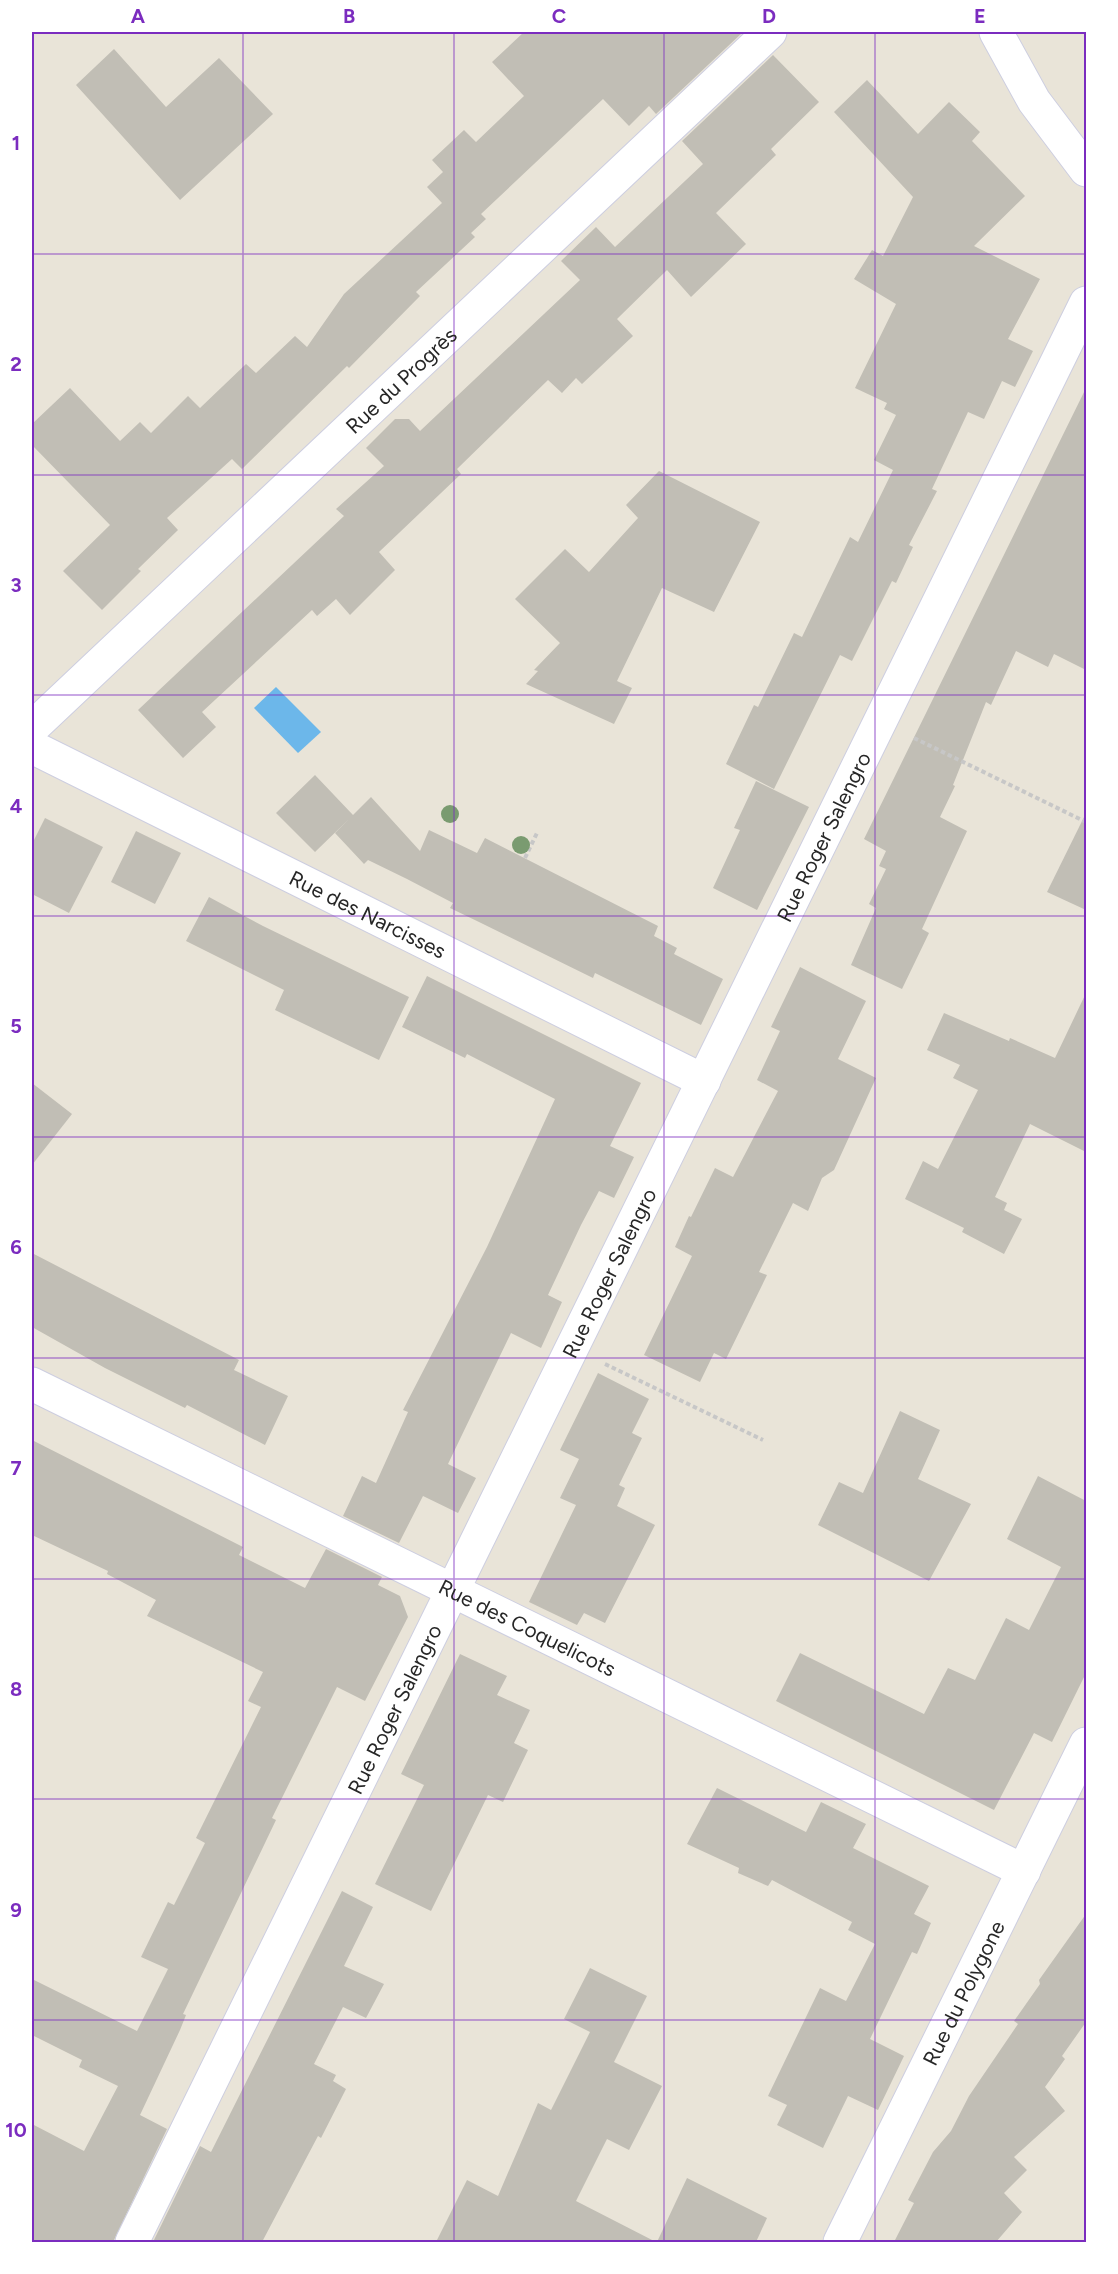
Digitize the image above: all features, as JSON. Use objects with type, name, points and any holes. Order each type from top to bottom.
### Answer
[{"type":"street","name":"Rue du Progrès","points":[[32,728],[770,32]]},
{"type":"street","points":[[996,32],[1034,101],[1086,170]]},
{"type":"street","name":"Rue Roger Salengro","points":[[132,2242],[1086,303]]},
{"type":"street","name":"Rue des Narcisses","points":[[32,747],[704,1081]]},
{"type":"street","name":"Rue des Coquelicots","points":[[32,1384],[1024,1870]]},
{"type":"street","name":"Rue du Polygone","points":[[840,2242],[1086,1744]]},
{"type":"path","points":[[881,721],[1086,822]]},
{"type":"path","points":[[525,858],[537,833]]},
{"type":"path","points":[[572,1348],[763,1440]]},
{"type":"water","points":[[276,687],[321,732],[298,753],[254,708]]},
{"type":"building","points":[[524,32],[743,32],[656,114],[649,106],[629,126],[603,99],[481,214],[486,219],[471,233],[475,237],[416,292],[420,296],[349,368],[347,366],[242,469],[232,459],[167,518],[178,530],[138,569],[141,571],[102,610],[63,571],[110,525],[32,445],[32,424],[70,388],[120,441],[140,422],[151,433],[188,396],[200,408],[246,364],[256,373],[295,336],[307,347],[344,294],[442,203],[427,187],[443,172],[432,160],[464,130],[476,142],[524,96],[492,62]]},
{"type":"building","points":[[114,49],[166,107],[219,58],[273,114],[180,200],[76,85]]},
{"type":"building","points":[[773,55],[819,102],[771,149],[776,155],[716,213],[746,244],[691,297],[667,270],[617,319],[633,336],[582,384],[576,378],[562,393],[548,380],[457,469],[461,474],[379,552],[395,570],[350,615],[336,599],[317,616],[312,610],[202,712],[216,727],[183,758],[138,710],[344,516],[336,509],[384,466],[366,448],[395,419],[409,419],[420,431],[580,280],[561,261],[596,227],[615,247],[703,164],[682,141]]},
{"type":"building","points":[[867,80],[918,134],[949,102],[980,132],[972,141],[1025,196],[974,246],[1040,279],[1008,339],[1033,351],[1015,387],[1002,381],[984,419],[968,412],[932,489],[937,491],[909,545],[913,547],[896,583],[892,581],[852,661],[840,655],[774,789],[726,764],[754,705],[758,707],[794,633],[802,637],[850,537],[858,542],[893,470],[874,460],[896,415],[884,409],[887,403],[855,388],[896,304],[854,279],[872,250],[883,256],[913,197],[834,112]]},
{"type":"building","points":[[1086,388],[1086,670],[1054,654],[1048,667],[1016,651],[991,705],[986,702],[953,785],[955,786],[940,817],[967,831],[922,929],[929,933],[902,989],[851,965],[876,908],[869,904],[886,869],[879,866],[886,851],[864,839]]},
{"type":"building","points":[[659,471],[760,522],[714,612],[662,588],[617,681],[632,688],[614,724],[526,684],[538,671],[534,670],[560,643],[515,599],[565,549],[589,572],[638,518],[626,505]]},
{"type":"building","points":[[315,775],[353,815],[371,797],[420,851],[429,830],[477,853],[485,838],[658,926],[654,936],[677,948],[674,954],[723,979],[701,1025],[595,973],[593,978],[450,908],[453,903],[368,860],[364,864],[335,833],[349,819],[315,852],[276,813]]},
{"type":"building","points":[[756,781],[809,807],[757,910],[713,888],[740,830],[734,828]]},
{"type":"building","points":[[1086,813],[1086,910],[1047,892]]},
{"type":"building","points":[[45,818],[103,847],[69,913],[32,894],[32,844]]},
{"type":"building","points":[[136,831],[181,853],[155,904],[111,882]]},
{"type":"building","points":[[209,897],[409,997],[379,1060],[275,1010],[284,990],[186,941]]},
{"type":"building","points":[[800,967],[866,1001],[838,1059],[876,1078],[834,1170],[822,1178],[808,1211],[793,1203],[759,1272],[767,1275],[726,1359],[714,1353],[700,1382],[644,1355],[692,1256],[675,1247],[689,1216],[691,1217],[715,1168],[733,1177],[778,1091],[757,1080],[780,1031],[771,1027]]},
{"type":"building","points":[[427,976],[641,1083],[610,1146],[634,1157],[614,1198],[599,1191],[581,1225],[548,1295],[562,1302],[541,1348],[511,1333],[448,1464],[476,1478],[458,1513],[423,1496],[399,1543],[343,1516],[362,1476],[376,1483],[408,1412],[403,1410],[487,1247],[555,1099],[467,1054],[465,1058],[402,1027]]},
{"type":"building","points":[[1086,993],[1086,1152],[1030,1124],[995,1197],[1007,1203],[1004,1210],[1022,1219],[1004,1254],[962,1232],[964,1228],[905,1199],[923,1161],[938,1169],[978,1090],[953,1078],[960,1065],[927,1050],[944,1013],[1055,1058]]},
{"type":"building","points":[[32,1083],[72,1114],[32,1165]]},
{"type":"building","points":[[32,1253],[239,1360],[234,1370],[288,1396],[265,1445],[187,1405],[185,1408],[105,1368],[32,1327]]},
{"type":"building","points":[[598,1373],[649,1399],[632,1433],[642,1438],[619,1485],[625,1488],[617,1506],[655,1525],[605,1623],[584,1613],[577,1625],[529,1602],[576,1505],[560,1498],[579,1459],[560,1450]]},
{"type":"building","points":[[900,1411],[940,1430],[918,1479],[971,1504],[929,1581],[818,1525],[839,1482],[863,1493]]},
{"type":"building","points":[[32,1440],[243,1547],[239,1555],[305,1588],[326,1549],[382,1577],[378,1585],[400,1596],[408,1617],[365,1701],[337,1687],[272,1818],[276,1820],[183,2014],[186,2015],[180,2030],[140,2115],[167,2129],[113,2242],[32,2242],[32,2124],[84,2151],[118,2086],[79,2067],[82,2060],[32,2035],[32,1979],[137,2031],[168,1969],[141,1957],[168,1902],[174,1905],[205,1843],[196,1838],[261,1707],[248,1701],[263,1672],[147,1616],[156,1600],[107,1574],[108,1571],[32,1535]]},
{"type":"building","points":[[1038,1476],[1086,1501],[1086,1673],[1052,1742],[1034,1733],[994,1810],[776,1701],[800,1653],[924,1714],[948,1668],[975,1680],[1006,1618],[1029,1630],[1061,1567],[1007,1539]]},
{"type":"building","points":[[460,1654],[507,1676],[497,1695],[530,1710],[514,1743],[528,1750],[503,1802],[488,1795],[431,1911],[375,1884],[424,1785],[401,1774]]},
{"type":"building","points":[[717,1788],[806,1832],[821,1802],[866,1824],[853,1848],[929,1886],[914,1914],[931,1923],[917,1954],[912,1952],[870,2039],[904,2056],[878,2110],[848,2096],[823,2148],[777,2125],[787,2105],[768,2096],[820,1988],[846,2001],[875,1944],[848,1930],[852,1922],[772,1880],[768,1886],[738,1873],[739,1868],[687,1844]]},
{"type":"building","points":[[342,1891],[373,1907],[344,1966],[384,1984],[366,2018],[343,2007],[314,2064],[336,2075],[333,2081],[346,2089],[321,2138],[318,2136],[262,2242],[153,2242],[200,2146],[211,2152]]},
{"type":"building","points":[[1086,1914],[1086,2022],[1062,2056],[1065,2059],[1045,2087],[1065,2111],[1014,2157],[1027,2170],[1004,2193],[1022,2212],[996,2242],[894,2242],[914,2203],[908,2200],[933,2152],[951,2131],[969,2096],[1018,2024],[1014,2021],[1040,1984],[1039,1980]]},
{"type":"building","points":[[590,1968],[647,1996],[614,2062],[662,2086],[629,2150],[607,2139],[576,2201],[656,2242],[436,2242],[467,2180],[498,2196],[538,2103],[551,2110],[590,2032],[564,2019]]},
{"type":"building","points":[[687,2178],[767,2218],[756,2242],[657,2242]]}]
